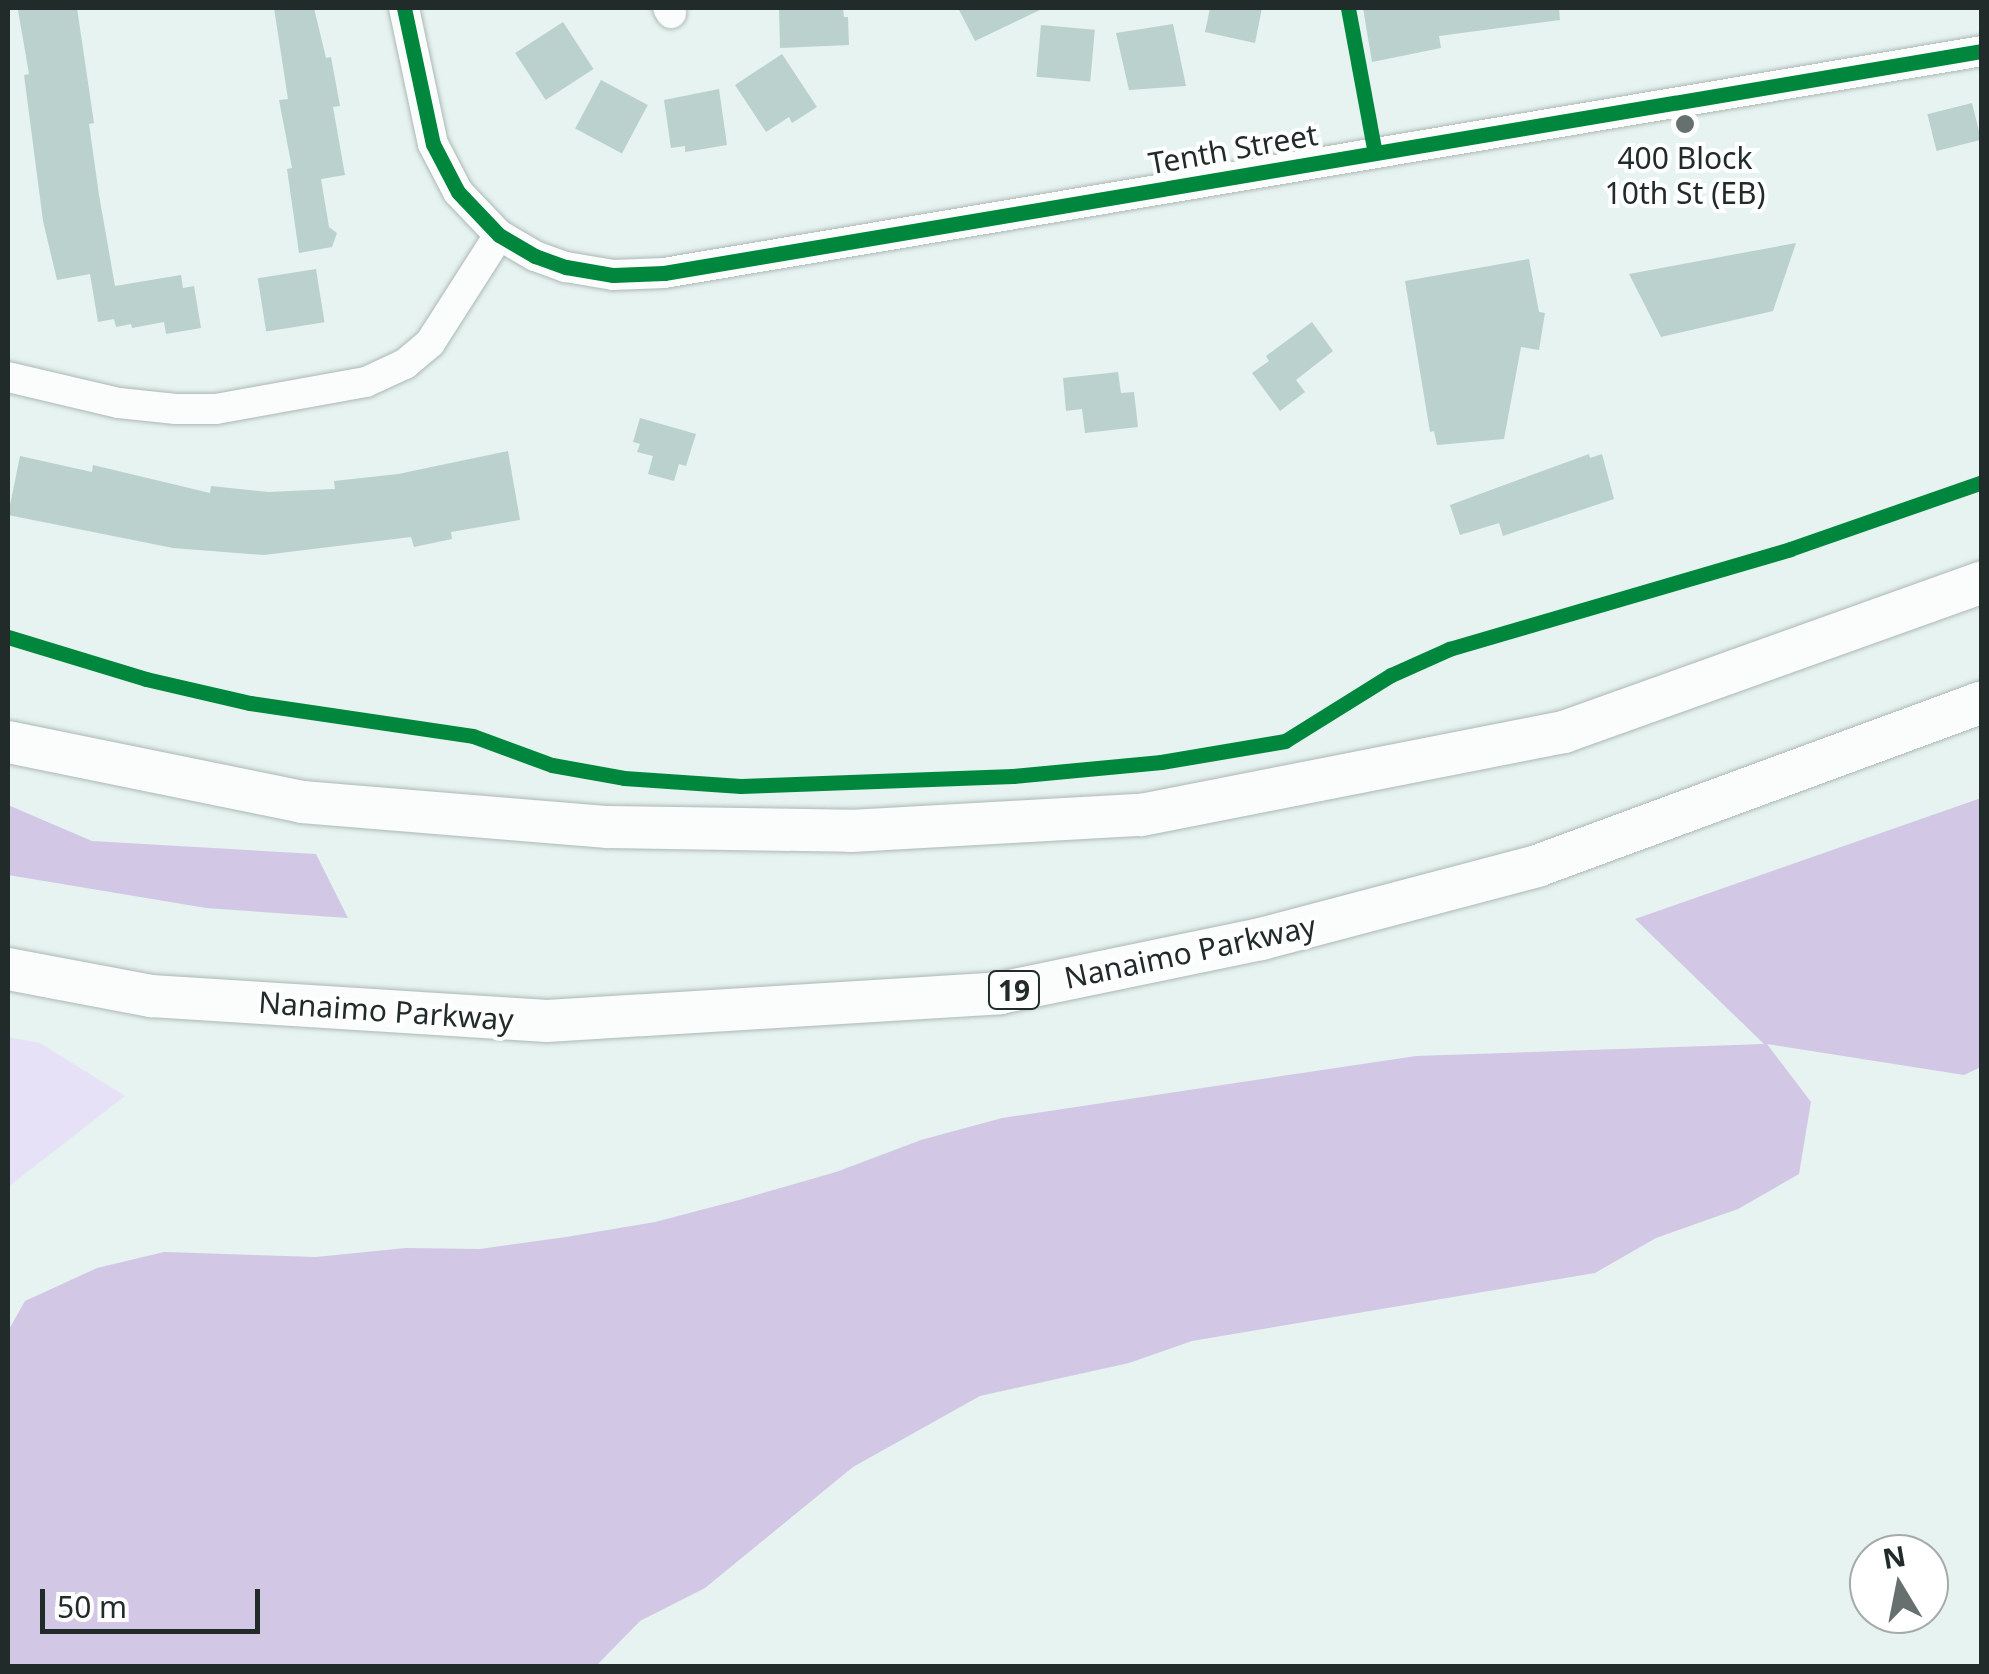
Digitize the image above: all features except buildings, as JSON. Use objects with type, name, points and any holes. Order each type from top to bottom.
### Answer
[{"type":"highway","points":[[8,742],[302,802],[608,827],[851,830],[1141,815],[1564,732],[1982,582]]},
{"type":"highway","name":"Nanaimo Parkway","points":[[8,968],[151,996],[547,1021],[1000,993],[1261,939],[1537,866],[1982,702]]},
{"type":"street","points":[[8,377],[119,403],[216,409],[366,382],[406,364],[430,342],[499,235],[458,192],[434,144],[404,8]]},
{"type":"street","name":"Tenth Street","points":[[499,235],[566,267],[613,275],[664,273],[1982,51]]},
{"type":"shaded area","points":[[1981,798],[1981,1067],[1964,1075],[1767,1044],[1811,1102],[1799,1174],[1738,1209],[1656,1238],[1595,1273],[1192,1341],[1129,1363],[980,1396],[853,1467],[705,1588],[640,1621],[596,1666],[8,1666],[8,1331],[25,1301],[97,1268],[164,1252],[316,1257],[406,1248],[480,1249],[566,1237],[655,1222],[739,1200],[836,1172],[921,1140],[1002,1118],[1416,1056],[1764,1044],[1635,919]]},
{"type":"shaded area","points":[[8,805],[92,841],[316,854],[348,918],[206,908],[8,875]]},
{"type":"shaded area","points":[[8,1037],[40,1043],[125,1096],[8,1187]]},
{"type":"cycle path","points":[[404,8],[433,144],[458,192],[499,235],[535,256],[566,267],[613,275],[664,273],[1982,51]]},
{"type":"cycle path","points":[[1348,8],[1375,153]]},
{"type":"cycle path","points":[[8,637],[146,679],[250,703],[473,736],[552,765],[624,778],[741,786],[1013,776],[1161,762],[1285,741],[1391,675],[1449,649],[1790,549],[1982,482]]},
{"type":"place","name":"400 Block 10th St (EB)","points":[[1685,124]]}]
